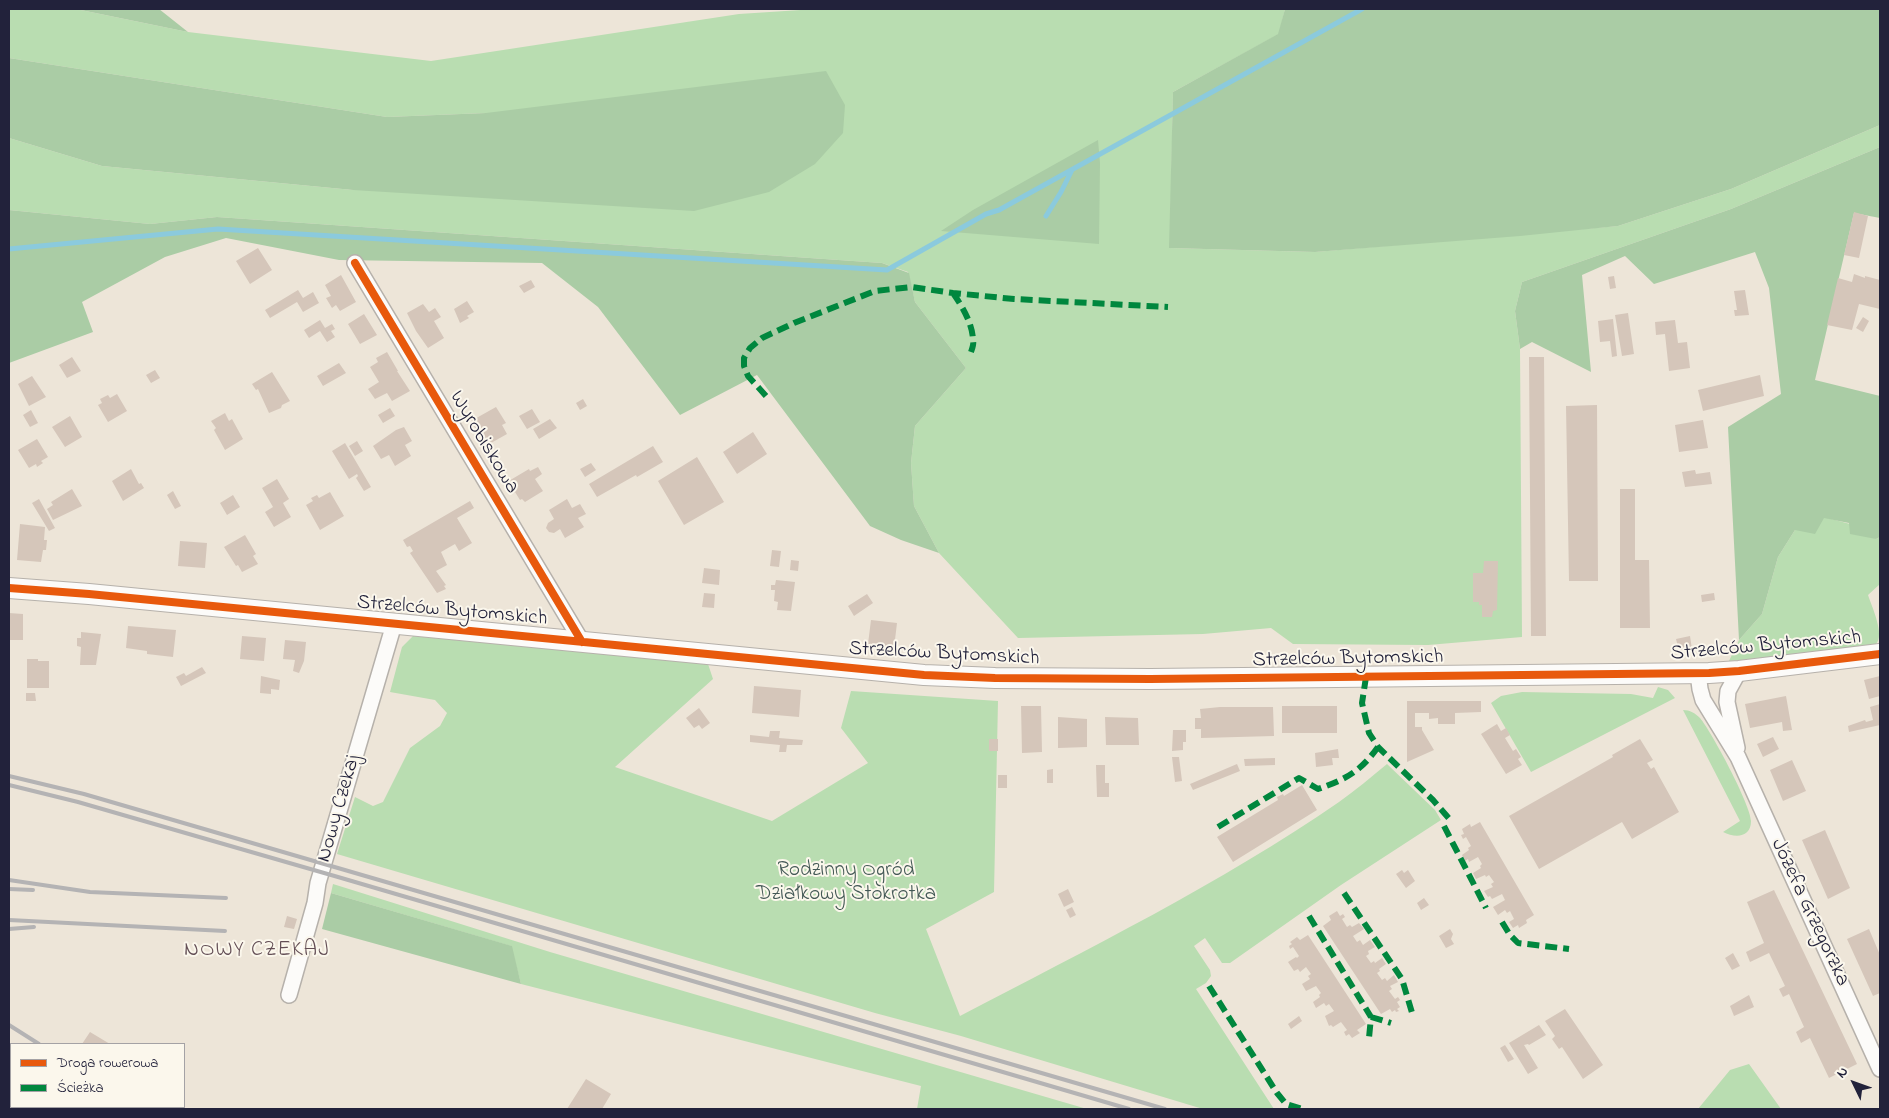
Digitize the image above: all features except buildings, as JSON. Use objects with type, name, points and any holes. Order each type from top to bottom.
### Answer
[{"type":"street","name":"Wyrobiskowa","points":[[355,263],[582,642]]},
{"type":"street","name":"Strzelców Bytomskich","points":[[9,588],[924,675],[996,678],[1159,679],[1704,673],[1739,671],[1880,654]]},
{"type":"street","name":"Nowy Czekaj","points":[[289,995],[315,903],[318,883],[394,624]]},
{"type":"street","name":"Józefa Grzegorzka","points":[[1738,757],[1727,702],[1728,690],[1739,671]]},
{"type":"street","name":"Józefa Grzegorzka","points":[[1704,673],[1727,702]]},
{"type":"street","name":"Józefa Grzegorzka","points":[[1704,673],[1700,689],[1703,700],[1738,757],[1880,1069]]},
{"type":"green space","points":[[9,9],[76,9],[188,32],[431,61],[739,14],[816,9],[1285,9],[1279,34],[1173,92],[1170,248],[1315,252],[1618,226],[1731,189],[1880,125],[1880,147],[1731,209],[1522,282],[1515,311],[1520,349],[1522,637],[1428,645],[1293,644],[1271,628],[1203,634],[1018,638],[939,553],[914,506],[911,463],[915,426],[966,368],[915,302],[908,272],[882,263],[217,217],[150,224],[9,210],[9,138],[102,166],[353,190],[486,113],[387,117],[9,58]]},
{"type":"green space","points":[[76,9],[159,9],[188,32]]},
{"type":"green space","points":[[1285,9],[1880,9],[1880,125],[1731,189],[1618,226],[1520,236],[1315,252],[1169,248],[1173,92],[1278,34]]},
{"type":"green space","points":[[9,58],[387,117],[486,113],[826,71],[845,105],[843,133],[815,164],[769,192],[694,211],[353,190],[102,166],[9,138]]},
{"type":"green space","points":[[1098,140],[1100,163],[1099,244],[941,231],[973,210]]},
{"type":"green space","points":[[1880,147],[1880,218],[1854,213],[1815,380],[1880,396],[1880,537],[1876,539],[1850,534],[1849,523],[1824,518],[1815,534],[1795,530],[1778,557],[1762,614],[1739,640],[1728,427],[1781,394],[1769,288],[1755,252],[1654,284],[1625,256],[1582,275],[1591,372],[1532,342],[1520,349],[1515,311],[1522,282],[1731,209]]},
{"type":"green space","points":[[9,210],[150,224],[217,217],[882,263],[909,273],[915,302],[966,368],[915,426],[911,463],[914,506],[939,553],[901,540],[870,526],[757,375],[680,415],[598,307],[542,263],[339,260],[226,238],[165,257],[82,302],[93,332],[9,363]]},
{"type":"green space","points":[[1824,517],[1850,524],[1876,539],[1880,537],[1880,584],[1868,595],[1875,613],[1879,634],[1876,644],[1813,654],[1729,661],[1739,640],[1762,614],[1778,557],[1795,530]]},
{"type":"green space","name":"Rodzinny Ogród Działkowy Stokrotka","points":[[413,636],[708,664],[713,679],[615,767],[772,821],[868,763],[841,728],[851,691],[998,701],[994,892],[926,929],[960,1016],[1153,915],[1248,861],[1339,802],[1387,764],[1435,810],[1441,820],[1341,885],[1230,963],[1222,963],[1205,938],[1194,946],[1210,970],[1211,976],[1206,983],[1196,989],[1274,1109],[1203,1109],[961,1036],[875,1013],[337,854],[355,797],[373,806],[383,802],[410,748],[440,726],[447,713],[435,700],[390,692],[402,647]]},
{"type":"green space","points":[[1658,687],[1668,690],[1675,698],[1531,772],[1491,703],[1501,696],[1522,692],[1631,694],[1653,698]]},
{"type":"green space","points":[[1683,710],[1692,712],[1700,718],[1730,768],[1745,800],[1751,821],[1750,827],[1745,834],[1737,836],[1723,832],[1740,821]]},
{"type":"green space","points":[[333,884],[550,952],[1087,1109],[917,1109],[921,1086],[521,984],[511,946],[331,893]]},
{"type":"green space","points":[[331,893],[512,946],[521,984],[322,929]]},
{"type":"green space","points":[[1749,1064],[1781,1109],[1698,1109],[1730,1070]]},
{"type":"waterway","points":[[9,249],[218,229],[887,270],[1362,9]]},
{"type":"waterway","points":[[1046,216],[1072,170]]},
{"type":"railway","points":[[9,776],[84,794],[1165,1109]]},
{"type":"railway","points":[[9,785],[78,802],[338,877],[1129,1109]]},
{"type":"railway","points":[[9,880],[90,892],[226,898]]},
{"type":"railway","points":[[9,889],[33,890]]},
{"type":"railway","points":[[9,920],[225,931]]},
{"type":"railway","points":[[9,929],[34,927]]},
{"type":"railway","points":[[9,1025],[37,1043]]},
{"type":"marked path","points":[[766,396],[748,376],[744,366],[744,358],[750,348],[762,338],[794,323],[875,291],[911,287],[1014,299],[1168,307]]},
{"type":"marked path","points":[[953,293],[963,309],[971,328],[973,335],[971,352]]},
{"type":"marked path","points":[[1366,677],[1362,703],[1369,733],[1378,747],[1433,800],[1452,822]]},
{"type":"marked path","points":[[1218,827],[1299,778],[1318,789],[1337,782],[1358,769],[1378,747]]},
{"type":"marked path","points":[[1444,826],[1486,908]]},
{"type":"marked path","points":[[1344,893],[1402,979],[1413,1016]]},
{"type":"marked path","points":[[1309,916],[1371,1017],[1369,1038]]},
{"type":"marked path","points":[[1502,922],[1510,935],[1518,943],[1569,949]]},
{"type":"marked path","points":[[1209,986],[1277,1093],[1286,1104],[1302,1109]]},
{"type":"marked path","points":[[1371,1017],[1391,1023]]},
{"type":"cycle path","points":[[355,263],[582,642]]},
{"type":"cycle path","points":[[9,588],[89,594],[924,675],[995,678],[1150,679],[1709,673],[1880,654]]},
{"type":"district","name":"NOWY CZEKAJ","points":[[257,951]]}]
